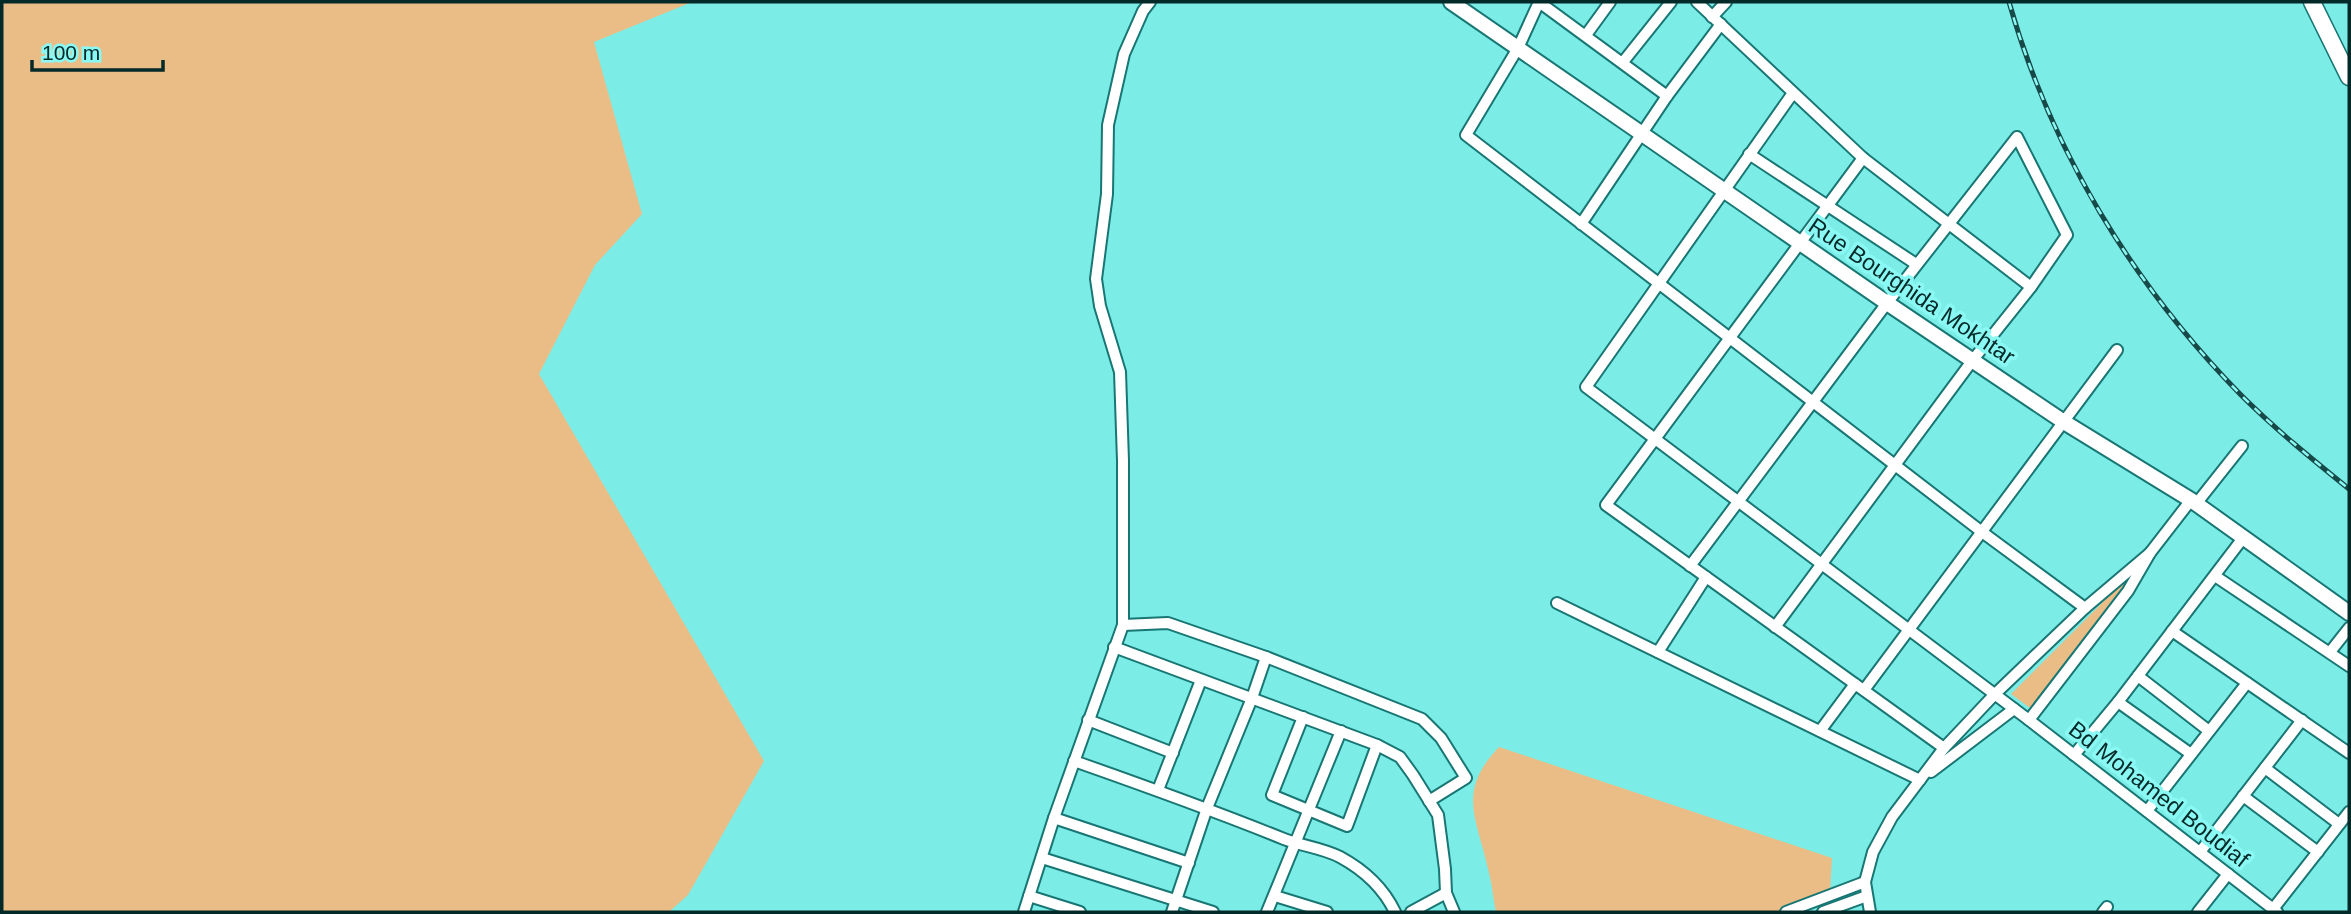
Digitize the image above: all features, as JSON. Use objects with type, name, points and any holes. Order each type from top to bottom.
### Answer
[{"type":"main road","name":"Rue Bourghida Mokhtar","points":[[1451,2],[1886,303],[2064,422],[2193,502],[2349,612]]},
{"type":"main road","points":[[2312,2],[2349,77]]},
{"type":"street","points":[[1024,912],[1054,818],[1123,625],[1124,461],[1120,372],[1100,306],[1096,279],[1107,194],[1108,125],[1124,54],[1143,11],[1150,2]]},
{"type":"street","points":[[1667,96],[1539,2],[1518,48],[1466,135],[1982,532],[2085,608]]},
{"type":"street","points":[[1586,35],[1610,2]]},
{"type":"street","points":[[1623,62],[1671,2]]},
{"type":"street","points":[[1696,2],[1863,158],[2031,287]]},
{"type":"street","points":[[1717,2],[1717,20]]},
{"type":"street","points":[[1581,224],[1717,20],[1726,2]]},
{"type":"street","points":[[1659,284],[1793,93]]},
{"type":"street","points":[[1690,566],[1886,303],[2017,137],[2067,235],[2031,287],[1972,361],[1775,627]]},
{"type":"street","points":[[1749,154],[1916,264]]},
{"type":"street","points":[[1863,158],[1606,505],[1944,748]]},
{"type":"street","name":"Bd Mohamed Boudiaf","points":[[1659,284],[1586,387],[1995,694],[2275,911]]},
{"type":"street","points":[[1820,731],[1909,630],[2117,350]]},
{"type":"street","points":[[1862,912],[1865,881],[1873,852],[1886,828],[1944,748],[1995,694],[2085,608],[2150,553],[2242,446]]},
{"type":"street","points":[[2074,755],[2118,702],[2243,538]]},
{"type":"street","points":[[2029,720],[2128,591],[2150,553]]},
{"type":"street","points":[[2216,576],[2349,666]]},
{"type":"street","points":[[1658,652],[1706,577]]},
{"type":"street","points":[[1556,603],[1920,780]]},
{"type":"street","points":[[1123,625],[1168,623],[1266,657],[1422,719],[1441,738],[1466,778],[1429,800]]},
{"type":"street","points":[[2330,652],[2349,628]]},
{"type":"street","points":[[2172,631],[2349,753]]},
{"type":"street","points":[[1114,647],[1303,716],[1400,757],[1438,815],[1446,893],[1454,912]]},
{"type":"street","points":[[1172,912],[1207,808],[1266,657]]},
{"type":"street","points":[[2138,676],[2209,731]]},
{"type":"street","points":[[1158,790],[1201,680]]},
{"type":"street","points":[[2147,811],[2247,683]]},
{"type":"street","points":[[2118,702],[2191,754]]},
{"type":"street","points":[[1920,780],[2014,709]]},
{"type":"street","points":[[1303,716],[1272,795],[1347,826],[1377,745]]},
{"type":"street","points":[[1088,720],[1173,753]]},
{"type":"street","points":[[2200,852],[2302,720]]},
{"type":"street","points":[[1267,912],[1340,731]]},
{"type":"street","points":[[1074,761],[1207,808],[1295,844],[1338,856],[1369,876],[1388,898],[1395,912]]},
{"type":"street","points":[[2265,768],[2339,824]]},
{"type":"street","points":[[2243,796],[2318,852]]},
{"type":"street","points":[[2275,911],[2349,811]]},
{"type":"street","points":[[1054,818],[1189,863]]},
{"type":"street","points":[[1042,858],[1213,912]]},
{"type":"street","points":[[2198,912],[2228,874]]},
{"type":"street","points":[[1786,912],[1865,881]]},
{"type":"street","points":[[1411,912],[1446,893]]},
{"type":"street","points":[[1029,896],[1080,912]]},
{"type":"street","points":[[1275,896],[1328,912]]},
{"type":"street","points":[[1823,912],[1863,897]]},
{"type":"street","points":[[1863,897],[1870,912]]},
{"type":"shaded area","points":[[2,2],[692,2],[594,42],[642,214],[595,265],[539,374],[764,761],[688,895],[669,912],[2,912]]},
{"type":"shaded area","points":[[2138,567],[2030,708],[2011,694]]},
{"type":"shaded area","points":[[1499,747],[1832,858],[1830,892],[1776,912],[1496,912],[1473,806],[1478,778]]},
{"type":"railway","points":[[2009,2],[2027,57],[2072,162],[2131,261],[2165,308],[2241,395],[2280,432],[2349,489]]}]
